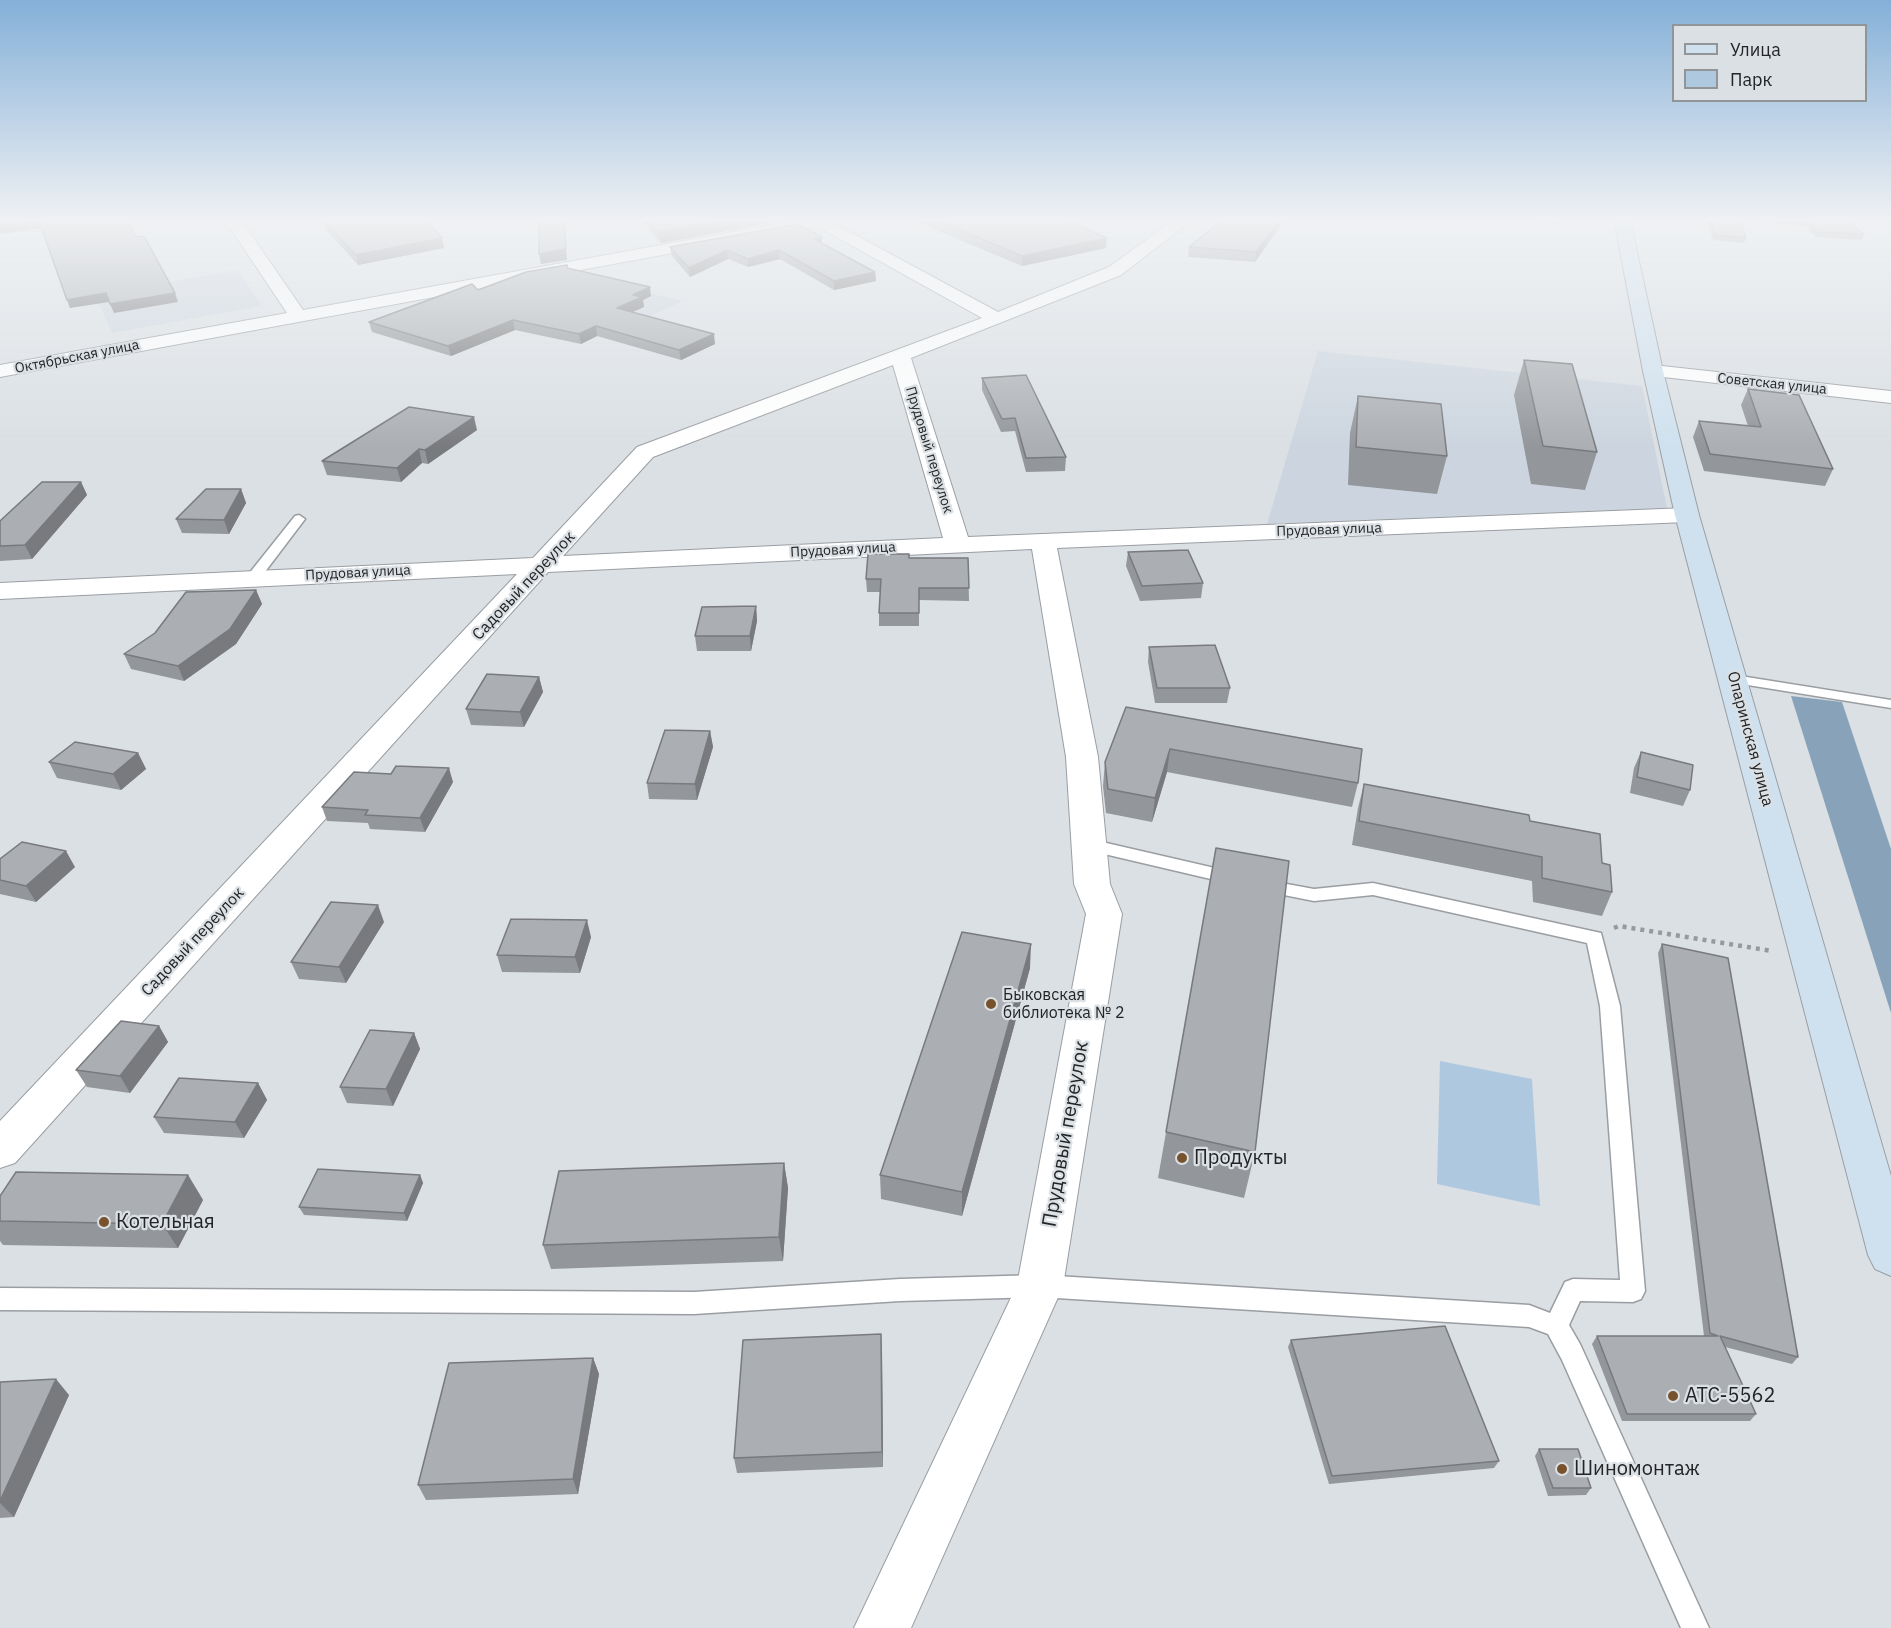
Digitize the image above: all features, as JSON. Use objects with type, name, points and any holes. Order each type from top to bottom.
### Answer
[{"type":"main road","name":"Опаринская улица","points":[[1638,296],[1687,515],[1810,957],[1886,1216],[1891,1255]]},
{"type":"street","points":[[284,296],[297,315]]},
{"type":"street","name":"Октябрьская улица","points":[[0,371],[402,296]]},
{"type":"street","points":[[955,296],[997,319]]},
{"type":"street","name":"Садовый переулок","points":[[0,1150],[544,564],[645,452],[1054,296]]},
{"type":"street","name":"Прудовый переулок","points":[[900,355],[958,545]]},
{"type":"street","name":"Советская улица","points":[[1653,371],[1891,397]]},
{"type":"street","name":"Прудовая улица","points":[[0,591],[1043,541],[1687,515]]},
{"type":"street","name":"Прудовый переулок","points":[[882,1628],[1040,1286],[1104,914],[1092,884],[1082,757],[1043,541]]},
{"type":"lane","points":[[253,578],[299,519]]},
{"type":"lane","points":[[1734,679],[1891,704]]},
{"type":"lane","points":[[1089,845],[1269,887],[1314,895],[1373,889],[1595,938],[1610,1006],[1633,1291],[1573,1290],[1556,1326]]},
{"type":"lane","points":[[0,1299],[694,1303],[900,1290],[1040,1286],[1529,1316],[1556,1326],[1571,1352],[1695,1628]]},
{"type":"path","points":[[1609,930],[1619,926],[1810,957]]},
{"type":"shaded area","points":[[96,296],[255,296],[262,306],[112,333]]},
{"type":"shaded area","points":[[642,296],[662,296],[683,301],[617,332]]},
{"type":"shaded area","points":[[1318,351],[1642,386],[1667,508],[1267,524]]},
{"type":"shaded area","points":[[1791,696],[1842,702],[1891,849],[1891,1013]]},
{"type":"green space","points":[[1440,1061],[1532,1079],[1540,1206],[1437,1184]]},
{"type":"building","points":[[66,296],[89,296],[67,300]]},
{"type":"building","points":[[107,296],[157,296],[110,304]]},
{"type":"building","points":[[440,296],[637,296],[642,297],[617,308],[714,334],[679,350],[596,326],[579,334],[513,320],[448,346],[369,322]]},
{"type":"building","points":[[1524,360],[1572,364],[1597,452],[1543,446]]},
{"type":"building","points":[[1026,375],[1066,457],[1026,458],[1015,418],[1002,419],[982,378]]},
{"type":"building","points":[[1748,389],[1799,395],[1833,469],[1710,454],[1699,421],[1761,427]]},
{"type":"building","points":[[1358,396],[1441,404],[1447,456],[1356,447]]},
{"type":"building","points":[[409,407],[474,417],[425,450],[419,449],[397,468],[322,461]]},
{"type":"building","points":[[42,482],[81,482],[25,545],[0,546],[0,521]]},
{"type":"building","points":[[206,489],[241,489],[224,520],[176,519]]},
{"type":"building","points":[[1188,550],[1203,583],[1142,586],[1128,552]]},
{"type":"building","points":[[868,554],[909,554],[909,558],[968,558],[969,588],[919,588],[919,613],[879,613],[881,579],[866,579]]},
{"type":"building","points":[[256,590],[230,629],[178,666],[124,654],[155,633],[186,592]]},
{"type":"building","points":[[756,606],[750,636],[695,636],[702,607]]},
{"type":"building","points":[[1215,645],[1230,688],[1157,688],[1149,647]]},
{"type":"building","points":[[487,674],[539,677],[520,712],[466,709]]},
{"type":"building","points":[[1126,707],[1362,749],[1358,783],[1170,749],[1155,798],[1108,789],[1105,762]]},
{"type":"building","points":[[665,730],[710,731],[695,784],[647,783]]},
{"type":"building","points":[[75,742],[138,753],[113,774],[49,762]]},
{"type":"building","points":[[1641,752],[1693,765],[1690,790],[1637,777]]},
{"type":"building","points":[[396,766],[449,768],[420,818],[365,815],[368,810],[322,807],[354,772],[391,774]]},
{"type":"building","points":[[1364,784],[1529,815],[1530,821],[1600,834],[1602,863],[1610,865],[1612,892],[1542,878],[1542,857],[1359,821]]},
{"type":"building","points":[[22,842],[66,851],[26,886],[0,880],[0,859]]},
{"type":"building","points":[[1216,848],[1289,861],[1255,1152],[1166,1132]]},
{"type":"building","points":[[331,902],[378,905],[339,967],[291,962]]},
{"type":"building","points":[[511,919],[587,920],[575,957],[497,955]]},
{"type":"building","points":[[962,932],[1031,944],[962,1192],[880,1175]]},
{"type":"building","points":[[1662,944],[1728,958],[1798,1357],[1720,1336],[1756,1414],[1627,1414],[1597,1336],[1718,1336],[1710,1333]]},
{"type":"building","points":[[121,1021],[159,1026],[120,1076],[76,1070]]},
{"type":"building","points":[[370,1030],[414,1033],[386,1089],[340,1087]]},
{"type":"building","points":[[179,1078],[258,1083],[235,1122],[154,1117]]},
{"type":"building","points":[[784,1163],[779,1237],[543,1245],[559,1171]]},
{"type":"building","points":[[318,1169],[420,1175],[404,1213],[299,1207]]},
{"type":"building","points":[[16,1172],[188,1175],[162,1224],[0,1221],[0,1196]]},
{"type":"building","points":[[1445,1326],[1499,1461],[1332,1476],[1291,1340]]},
{"type":"building","points":[[881,1334],[882,1452],[734,1458],[743,1340]]},
{"type":"building","points":[[593,1358],[573,1479],[418,1485],[449,1363]]},
{"type":"building","points":[[56,1379],[0,1501],[0,1382]]},
{"type":"building","points":[[1539,1449],[1578,1449],[1591,1488],[1553,1488]]},
{"type":"place","name":"Быковская библиотека № 2","points":[[991,1004]]},
{"type":"place","name":"Продукты","points":[[1182,1158]]},
{"type":"place","name":"Котельная","points":[[104,1222]]},
{"type":"place","name":"АТС-5562","points":[[1673,1396]]},
{"type":"place","name":"Шиномонтаж","points":[[1562,1469]]}]
